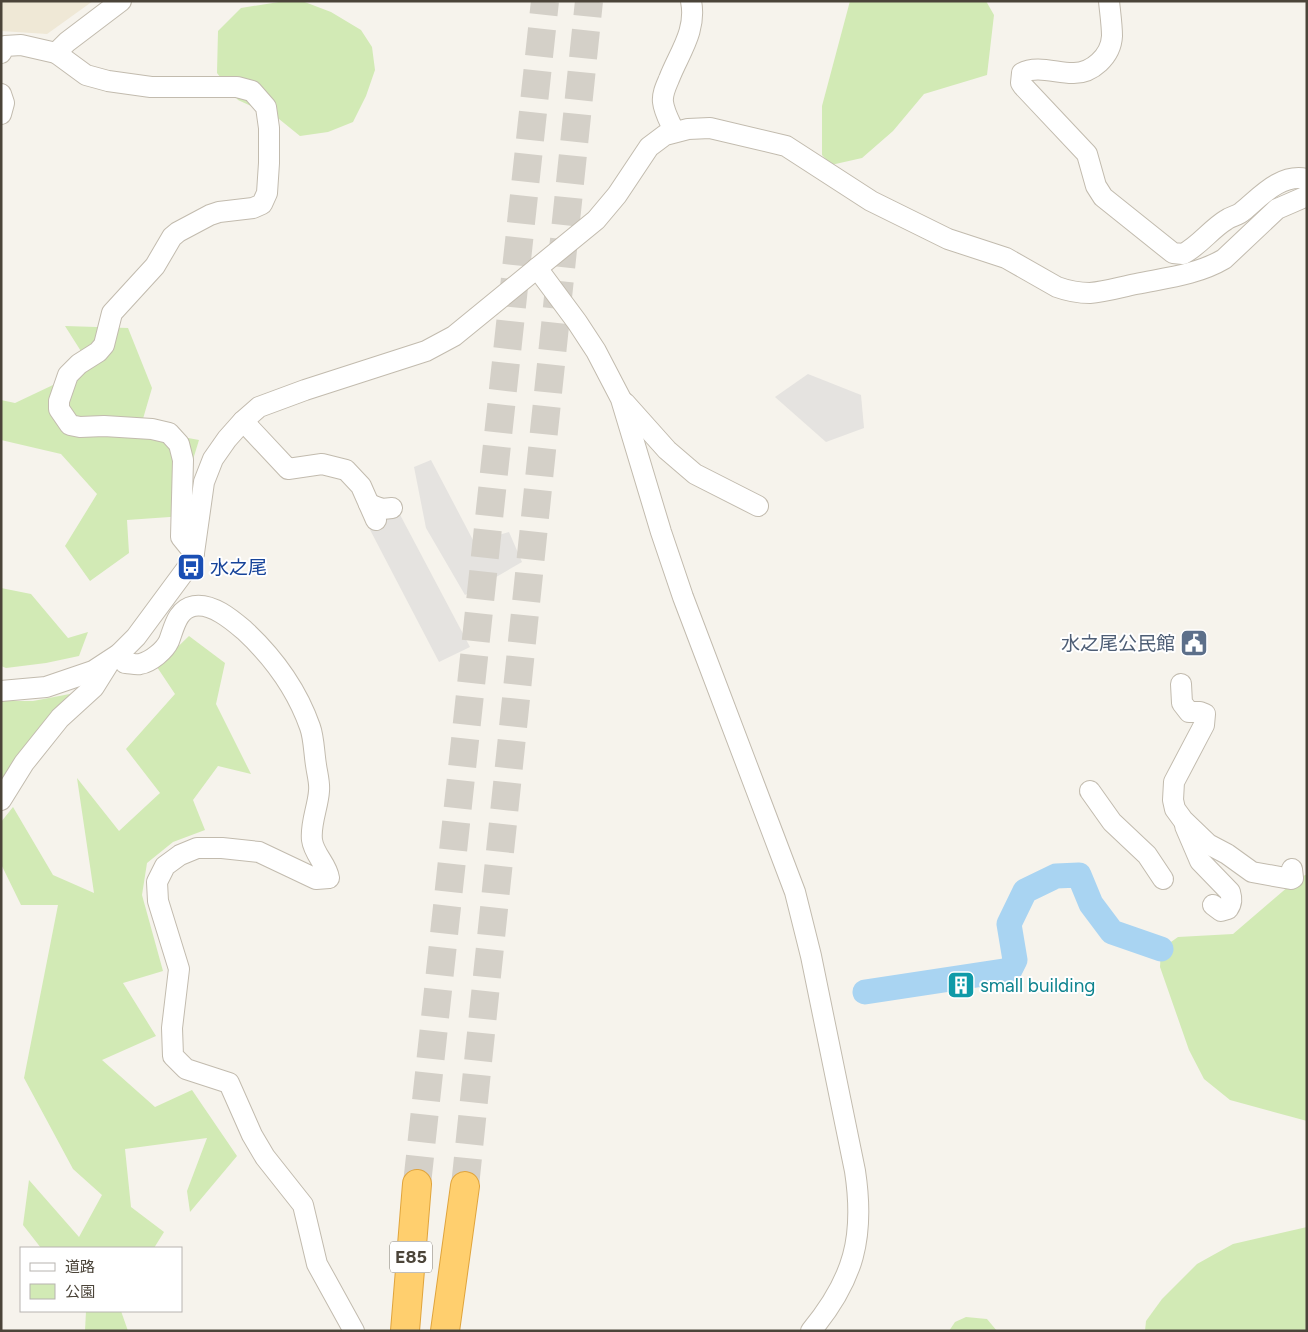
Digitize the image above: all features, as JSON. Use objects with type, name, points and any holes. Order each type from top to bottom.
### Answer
[{"type":"highway","name":"E85","points":[[405,1331],[417,1184]]},
{"type":"highway","name":"E85","points":[[445,1331],[465,1186]]},
{"type":"street","points":[[56,53],[67,42],[121,1]]},
{"type":"street","points":[[674,131],[663,104],[663,97],[672,71],[692,27],[693,11],[691,1]]},
{"type":"street","points":[[1109,1],[1112,37],[1107,52],[1096,66],[1089,70],[1073,73],[1026,71],[1022,73],[1021,83],[1087,154],[1098,192],[1173,253],[1186,252],[1226,219],[1242,213]]},
{"type":"street","points":[[1,53],[5,46],[21,45],[56,53],[86,75],[108,81],[151,87],[237,87],[252,91],[266,107],[269,128],[269,163],[267,193],[262,204],[253,208],[219,212],[178,232],[172,237],[155,266],[112,313],[104,345],[98,352],[79,364],[68,376],[59,401],[59,409],[70,425],[152,429],[168,433],[179,444],[183,460],[181,537],[194,553]]},
{"type":"street","points":[[1,94],[4,103],[1,114]]},
{"type":"street","points":[[1,800],[24,762],[60,718],[94,687],[116,657],[136,637],[187,568],[194,553],[204,482],[213,459],[243,421],[259,407],[305,390],[426,352],[454,336],[596,220],[616,196],[649,147],[665,135],[674,131],[710,128],[786,146],[872,202],[948,240],[1006,258],[1065,290],[1082,293],[1100,292],[1205,268],[1224,259],[1277,209],[1307,196]]},
{"type":"street","points":[[1224,259],[1232,226],[1257,197],[1273,186],[1293,178],[1307,179]]},
{"type":"street","points":[[537,268],[578,322],[596,351],[621,399],[682,597],[795,892],[810,956],[859,1198],[859,1223],[850,1271],[838,1294],[811,1331]]},
{"type":"street","points":[[621,399],[667,450],[695,474],[758,506]]},
{"type":"street","points":[[243,421],[288,470],[322,464],[346,470],[361,486],[379,511]]},
{"type":"street","points":[[116,657],[125,663],[140,664],[151,660],[165,648],[172,628],[182,611],[193,606],[204,606],[220,612],[257,642],[276,664],[297,700],[310,728],[320,790],[314,817],[312,840],[319,858],[328,870],[328,878],[316,879],[259,852],[222,848],[198,848],[180,855],[164,866],[157,882],[158,901],[179,969],[172,1028],[173,1056],[186,1069],[229,1083],[252,1135],[265,1157],[303,1205],[317,1264],[354,1331]]},
{"type":"street","points":[[1,691],[46,687],[94,671],[116,657]]},
{"type":"street","points":[[1181,684],[1182,703],[1189,712],[1205,714],[1204,725],[1174,782],[1173,800],[1175,809],[1183,820],[1208,844],[1227,854],[1252,872],[1291,879],[1293,878],[1292,869]]},
{"type":"street","points":[[1090,791],[1112,822],[1150,848],[1163,879]]},
{"type":"street","points":[[1183,820],[1200,861],[1230,892],[1232,898],[1228,909],[1221,911],[1213,905]]},
{"type":"shaded area","points":[[1,1],[93,1],[47,34],[1,31]]},
{"type":"shaded area","points":[[808,374],[861,395],[864,428],[826,442],[775,397]]},
{"type":"shaded area","points":[[431,460],[474,542],[509,532],[522,562],[465,595],[426,528],[414,467]]},
{"type":"shaded area","points":[[397,509],[470,647],[439,662],[367,524]]},
{"type":"green space","points":[[285,1],[302,1],[331,12],[361,30],[372,47],[375,70],[366,96],[353,122],[328,132],[300,136],[279,119],[238,100],[217,73],[218,31],[241,8]]},
{"type":"green space","points":[[850,1],[986,1],[994,15],[987,75],[924,94],[893,131],[862,158],[831,165],[822,155],[822,106]]},
{"type":"green space","points":[[65,326],[128,328],[152,388],[140,429],[199,440],[188,476],[184,516],[127,520],[129,553],[90,581],[65,546],[97,494],[61,454],[1,440],[1,400],[15,403],[91,367]]},
{"type":"green space","points":[[1,588],[31,594],[68,638],[88,632],[79,656],[46,663],[6,668],[1,666]]},
{"type":"green space","points":[[189,636],[225,663],[216,704],[251,774],[218,766],[193,800],[205,830],[173,842],[147,863],[142,895],[163,971],[123,983],[156,1036],[102,1060],[155,1107],[192,1090],[237,1156],[190,1212],[187,1191],[207,1138],[125,1149],[131,1207],[164,1232],[155,1247],[40,1247],[23,1225],[29,1180],[79,1237],[102,1195],[73,1169],[24,1078],[58,905],[21,905],[1,864],[1,822],[13,807],[53,875],[94,893],[77,778],[119,831],[160,793],[126,749],[175,694],[157,667]]},
{"type":"green space","points":[[75,693],[1,784],[1,701],[33,701]]},
{"type":"green space","points":[[1307,874],[1307,1121],[1230,1100],[1204,1079],[1189,1050],[1160,967],[1161,949],[1178,937],[1233,934],[1296,880]]},
{"type":"green space","points":[[1307,1227],[1307,1331],[1145,1331],[1146,1321],[1162,1299],[1197,1264],[1233,1244]]},
{"type":"green space","points":[[86,1312],[121,1312],[128,1331],[85,1331]]},
{"type":"green space","points":[[966,1317],[987,1319],[997,1331],[949,1331],[955,1322]]},
{"type":"waterway","points":[[865,992],[1010,970],[1015,960],[1009,924],[1025,891],[1056,876],[1079,875],[1091,904],[1112,932],[1161,949]]},
{"type":"tunnel","points":[[417,1184],[545,1]]},
{"type":"tunnel","points":[[465,1186],[589,1]]},
{"type":"place","name":"水之尾","points":[[191,567]]},
{"type":"place","name":"水之尾公民館","points":[[1194,643]]},
{"type":"place","name":"small building","points":[[961,985]]}]
